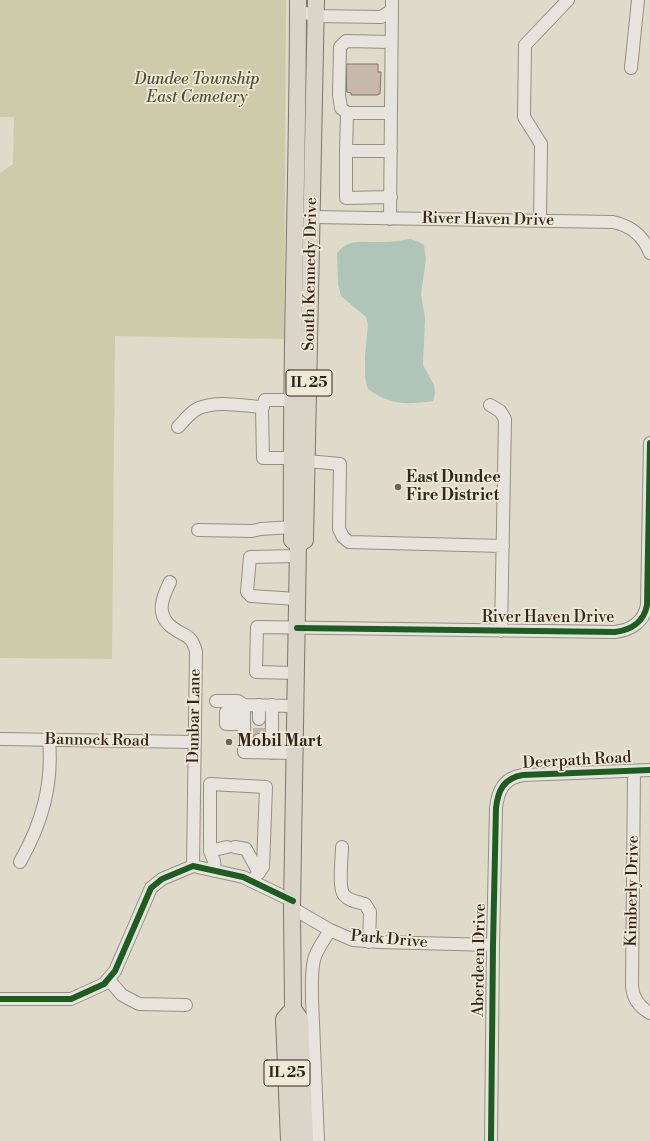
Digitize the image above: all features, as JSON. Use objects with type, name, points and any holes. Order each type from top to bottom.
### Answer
[{"type":"main road","name":"South Kennedy Drive","points":[[298,550],[305,540],[316,0]]},
{"type":"main road","name":"South Kennedy Drive","points":[[298,6],[292,458],[292,540],[298,550],[295,706],[293,1009],[300,1019],[305,1141]]},
{"type":"main road","name":"South Kennedy Drive","points":[[289,1141],[284,1019],[293,1009]]},
{"type":"street","points":[[540,221],[541,144],[524,117],[525,45],[568,0]]},
{"type":"street","points":[[631,68],[638,0]]},
{"type":"street","points":[[298,6],[316,16],[381,17],[391,5]]},
{"type":"street","points":[[390,219],[391,5]]},
{"type":"street","points":[[391,42],[346,41],[340,47],[339,95],[341,108],[347,113],[391,113]]},
{"type":"street","points":[[347,113],[346,198],[391,197]]},
{"type":"street","points":[[346,151],[391,151]]},
{"type":"street","name":"River Haven Drive","points":[[312,217],[617,223],[630,227],[636,232],[645,242],[650,253]]},
{"type":"street","points":[[292,458],[263,458],[263,407],[265,400],[293,400]]},
{"type":"street","points":[[178,427],[190,414],[200,408],[219,404],[263,407]]},
{"type":"street","points":[[490,405],[500,410],[505,418],[501,631]]},
{"type":"street","name":"River Haven Drive","points":[[296,673],[256,672],[257,627],[614,632],[627,630],[642,619],[646,609],[650,443]]},
{"type":"street","points":[[307,461],[340,464],[339,529],[343,537],[349,542],[503,546]]},
{"type":"street","points":[[198,530],[252,531],[292,527]]},
{"type":"street","points":[[297,599],[251,596],[247,592],[250,557],[298,550]]},
{"type":"street","name":"Dunbar Lane","points":[[170,582],[162,598],[162,611],[164,619],[173,628],[190,637],[194,643],[196,652],[193,866]]},
{"type":"street","points":[[216,701],[238,701],[244,714],[244,752],[295,753]]},
{"type":"street","points":[[244,714],[259,705],[295,706]]},
{"type":"street","points":[[259,705],[259,719]]},
{"type":"street","points":[[272,705],[272,753]]},
{"type":"street","name":"Bannock Road","points":[[0,739],[195,742]]},
{"type":"street","points":[[20,862],[33,839],[47,793],[50,754],[49,740]]},
{"type":"street","points":[[259,740],[259,752]]},
{"type":"street","name":"Deerpath Road","points":[[507,782],[517,776],[526,774],[650,770]]},
{"type":"street","name":"Kimberly Drive","points":[[634,771],[632,986],[634,998],[646,1011]]},
{"type":"street","name":"Aberdeen Drive","points":[[491,1141],[493,944],[497,800],[500,791],[507,782]]},
{"type":"street","points":[[214,871],[214,861],[210,851],[210,784],[266,787],[258,874]]},
{"type":"street","points":[[210,851],[231,847],[246,849],[258,874]]},
{"type":"street","points":[[342,848],[341,889],[344,896],[365,904],[370,912],[369,942]]},
{"type":"street","points":[[0,999],[71,999],[98,987],[109,980],[115,971],[151,888],[162,879],[193,866]]},
{"type":"street","name":"Park Drive","points":[[193,866],[243,877],[258,874],[293,905],[330,930],[353,940],[369,942],[493,944]]},
{"type":"street","points":[[318,1141],[312,975],[314,960],[317,952],[330,930]]},
{"type":"street","points":[[109,980],[122,995],[139,1004],[186,1005]]},
{"type":"green space","name":"Dundee Township East Cemetery","points":[[0,0],[286,0],[284,339],[115,336],[112,659],[0,658],[0,173],[13,164],[14,117],[0,117]]},
{"type":"shaded area","points":[[410,239],[424,245],[426,259],[421,294],[425,318],[423,365],[434,385],[435,393],[433,401],[415,403],[391,401],[368,389],[365,377],[365,357],[368,324],[366,317],[341,296],[338,284],[337,253],[347,245],[357,242],[388,242]]},
{"type":"building","points":[[347,64],[378,64],[378,72],[381,72],[380,94],[351,95],[351,93],[347,92]]},
{"type":"tunnel","points":[[259,719],[259,740]]},
{"type":"cycle path","points":[[297,628],[615,632],[631,627],[643,616],[647,605],[650,443]]},
{"type":"cycle path","points":[[491,1141],[496,808],[500,790],[511,779],[523,775],[650,770]]},
{"type":"cycle path","points":[[0,999],[71,999],[104,984],[115,971],[151,888],[162,879],[193,866],[243,877],[293,901]]},
{"type":"place","name":"East Dundee Fire District","points":[[398,487]]},
{"type":"place","name":"Mobil Mart","points":[[229,742]]}]
